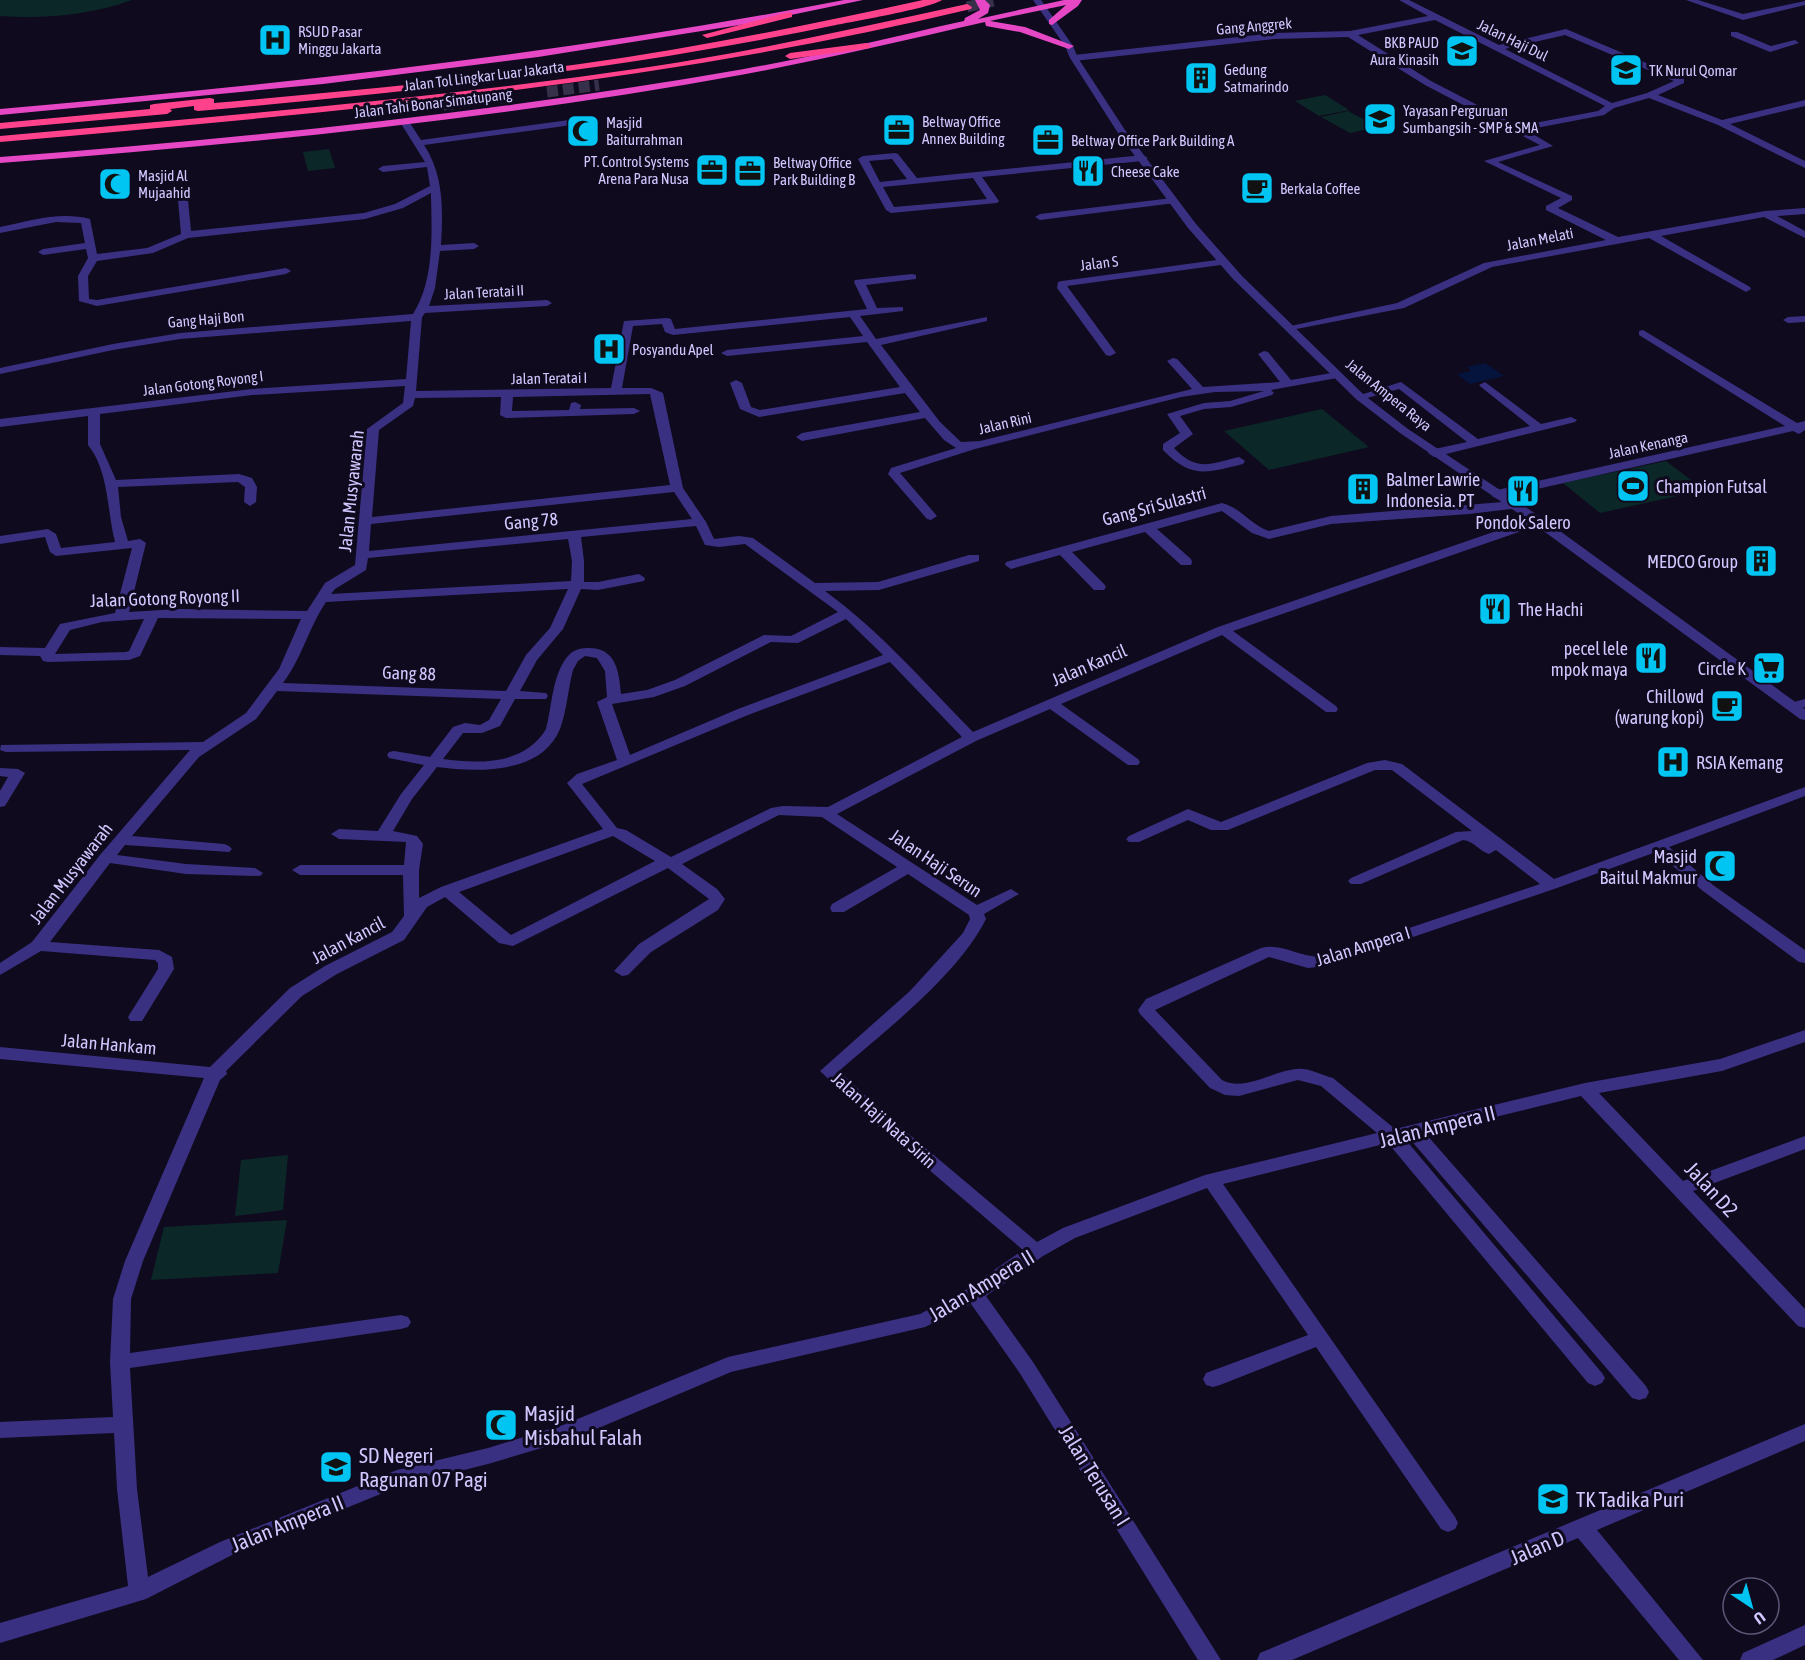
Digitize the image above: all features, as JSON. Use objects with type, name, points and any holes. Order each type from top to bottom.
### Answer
[{"type":"highway","name":"Jalan Tahi Bonar Simatupang","points":[[0,112],[186,96],[410,72],[596,48],[788,15],[858,0]]},
{"type":"highway","name":"Jalan Tol Lingkar Luar Jakarta","points":[[0,124],[325,96],[541,73],[710,46],[937,0]]},
{"type":"highway","points":[[939,29],[981,14],[985,5],[980,0]]},
{"type":"highway","name":"Jalan Tahi Bonar Simatupang","points":[[0,160],[211,144],[405,122],[692,81],[967,24],[1040,4],[1077,0]]},
{"type":"highway","points":[[1052,22],[1065,9],[1085,0]]},
{"type":"highway","name":"Jalan Tol Lingkar Luar Jakarta","points":[[0,139],[293,112],[558,83],[732,56],[967,7]]},
{"type":"highway","points":[[0,124],[546,63],[640,49],[788,15]]},
{"type":"highway","points":[[967,24],[1008,25],[1069,46]]},
{"type":"highway","points":[[599,85],[866,46]]},
{"type":"highway","points":[[460,103],[548,92]]},
{"type":"highway","points":[[0,139],[101,134],[443,105]]},
{"type":"highway","points":[[0,166],[64,156]]},
{"type":"street","name":"Jalan Haji Dul","points":[[1403,0],[1611,106]]},
{"type":"street","points":[[1690,0],[1743,17],[1805,3]]},
{"type":"street","name":"Jalan Ampera Raya","points":[[1040,4],[1069,46],[1074,58],[1121,131],[1143,158],[1172,201],[1224,262],[1360,397],[1434,453],[1515,505],[1799,705],[1805,716]]},
{"type":"street","name":"Gang Anggrek","points":[[1074,58],[1274,36],[1350,34],[1435,17]]},
{"type":"street","points":[[1498,48],[1566,32],[1681,81],[1650,95],[1611,106],[1591,116],[1517,129]]},
{"type":"street","points":[[1350,34],[1428,83],[1548,146],[1489,161],[1569,198],[1550,208],[1615,240]]},
{"type":"street","points":[[1734,34],[1770,49],[1791,41],[1805,47]]},
{"type":"street","points":[[1650,95],[1721,123],[1805,165]]},
{"type":"street","points":[[1721,123],[1805,103]]},
{"type":"street","points":[[418,143],[591,120]]},
{"type":"street","points":[[405,122],[431,164],[437,248],[433,277],[420,314],[410,389]]},
{"type":"street","points":[[914,181],[895,156],[862,159],[891,210],[994,201],[976,175]]},
{"type":"street","points":[[876,185],[1143,158]]},
{"type":"street","points":[[382,169],[431,164]]},
{"type":"street","points":[[93,258],[149,251],[186,236],[365,216],[399,206],[434,188]]},
{"type":"street","points":[[183,200],[186,236]]},
{"type":"street","points":[[1040,217],[1172,201]]},
{"type":"street","name":"Jalan Melati","points":[[1290,329],[1400,306],[1488,265],[1765,214],[1805,211]]},
{"type":"street","points":[[1765,214],[1805,235]]},
{"type":"street","points":[[0,230],[66,219],[86,221],[93,258],[86,267],[82,285],[84,301],[88,304],[286,271]]},
{"type":"street","points":[[1650,234],[1746,289]]},
{"type":"street","points":[[43,252],[92,245]]},
{"type":"street","points":[[437,248],[474,246]]},
{"type":"street","name":"Jalan S","points":[[1110,353],[1062,288],[1062,284],[1224,262]]},
{"type":"street","points":[[874,312],[859,282],[912,277]]},
{"type":"street","name":"Jalan Teratai II","points":[[420,314],[547,303]]},
{"type":"street","points":[[616,392],[627,324],[665,321],[668,322],[670,332],[899,309]]},
{"type":"street","name":"Gang Haji Bon","points":[[0,371],[112,347],[180,336],[420,314]]},
{"type":"street","name":"Jalan Rini","points":[[854,315],[927,414],[956,444],[980,445],[1199,390],[1288,384],[1340,377]]},
{"type":"street","points":[[1788,320],[1805,319]]},
{"type":"street","points":[[727,353],[873,341],[983,320]]},
{"type":"street","points":[[1643,333],[1802,429]]},
{"type":"street","points":[[1264,354],[1288,384]]},
{"type":"street","points":[[1173,361],[1199,390]]},
{"type":"street","points":[[1239,461],[1202,469],[1189,468],[1167,447],[1187,434],[1173,414],[1340,377]]},
{"type":"street","points":[[736,383],[746,409],[759,414],[909,389]]},
{"type":"street","points":[[1360,397],[1401,385],[1475,442]]},
{"type":"street","points":[[1485,385],[1538,427]]},
{"type":"street","name":"Jalan Teratai I","points":[[410,389],[507,394],[651,391],[659,394],[677,488],[700,522],[709,542],[715,544],[738,538],[749,541],[809,587]]},
{"type":"street","name":"Jalan Gotong Royong I","points":[[0,423],[252,392],[410,389]]},
{"type":"street","name":"Jalan Musyawarah","points":[[0,970],[38,946],[105,858],[204,746],[251,716],[276,687],[311,615],[333,583],[362,567],[373,429],[409,404],[410,389]]},
{"type":"street","points":[[574,412],[577,393]]},
{"type":"street","points":[[507,394],[506,415],[633,411]]},
{"type":"street","points":[[94,411],[93,441],[111,484],[115,517],[122,543]]},
{"type":"street","points":[[802,437],[927,414]]},
{"type":"street","points":[[1434,453],[1571,420]]},
{"type":"street","name":"Jalan Kenanga","points":[[1497,494],[1802,429]]},
{"type":"street","points":[[931,516],[894,474],[895,471],[980,445]]},
{"type":"street","points":[[111,484],[239,478],[248,482],[251,487],[250,502]]},
{"type":"street","points":[[367,521],[677,488]]},
{"type":"street","name":"Gang Sri Sulastri","points":[[1011,565],[1222,507],[1232,510],[1259,531],[1270,535],[1332,520],[1429,515],[1515,505]]},
{"type":"street","name":"Jalan Kancil","points":[[826,813],[971,738],[1223,630],[1538,521]]},
{"type":"street","name":"Gang 78","points":[[364,555],[700,522]]},
{"type":"street","points":[[1147,527],[1186,562]]},
{"type":"street","points":[[0,540],[48,533],[52,537],[56,552],[122,543],[140,543],[121,617]]},
{"type":"street","points":[[382,835],[406,797],[458,730],[490,727],[495,723],[531,658],[556,629],[577,584],[578,561],[574,535]]},
{"type":"street","points":[[1062,550],[1099,586]]},
{"type":"street","points":[[809,587],[879,586],[974,558]]},
{"type":"street","points":[[322,598],[577,584],[598,586],[639,578]]},
{"type":"street","points":[[809,587],[847,614],[971,738]]},
{"type":"street","points":[[625,762],[604,702],[649,694],[680,683],[769,638],[793,640],[847,614]]},
{"type":"street","points":[[0,651],[45,653],[48,658],[129,656],[135,653],[153,615]]},
{"type":"street","name":"Jalan Gotong Royong II","points":[[45,653],[52,651],[65,627],[74,622],[153,615],[311,615]]},
{"type":"street","points":[[1223,630],[1332,709]]},
{"type":"street","points":[[394,755],[484,767],[500,764],[540,744],[547,739],[555,724],[567,664],[578,654],[595,652],[608,660],[614,699]]},
{"type":"street","points":[[622,971],[645,948],[715,903],[715,895],[621,833],[612,831],[574,783],[582,777],[625,762],[743,712],[891,657]]},
{"type":"street","name":"Gang 88","points":[[276,687],[541,696]]},
{"type":"street","points":[[1050,703],[1133,762]]},
{"type":"street","points":[[6,748],[204,746]]},
{"type":"street","points":[[1134,839],[1188,814],[1216,827],[1223,827],[1372,766],[1385,764],[1396,767],[1546,887]]},
{"type":"street","points":[[0,772],[18,773],[0,803]]},
{"type":"street","name":"Jalan Ampera I","points":[[1393,1137],[1327,1082],[1314,1076],[1298,1074],[1239,1090],[1226,1089],[1216,1084],[1147,1015],[1148,1006],[1267,952],[1274,952],[1298,962],[1320,963],[1546,887],[1805,791]]},
{"type":"street","points":[[446,890],[505,939],[513,941],[666,863],[776,811],[791,809],[826,813]]},
{"type":"street","name":"Jalan Haji Serun","points":[[826,813],[976,912],[978,919],[970,935],[946,960]]},
{"type":"street","name":"Jalan Kancil","points":[[217,1073],[296,992],[331,970],[386,945],[406,928],[411,915],[421,903],[446,890],[612,831]]},
{"type":"street","points":[[339,834],[382,835],[412,839],[415,844],[411,870],[411,915]]},
{"type":"street","points":[[1356,881],[1465,835],[1473,836],[1546,887]]},
{"type":"street","points":[[121,840],[224,849]]},
{"type":"street","points":[[1658,845],[1708,888],[1805,958]]},
{"type":"street","points":[[105,858],[186,869],[255,873]]},
{"type":"street","points":[[838,908],[907,868]]},
{"type":"street","points":[[300,870],[411,870]]},
{"type":"street","points":[[976,912],[1011,894]]},
{"type":"street","name":"Jalan Musyawarah","points":[[38,946],[159,955],[166,961],[166,969],[136,1017]]},
{"type":"street","name":"Jalan Haji Nata Sirin","points":[[946,960],[916,995],[828,1071],[879,1118],[1036,1251]]},
{"type":"street","name":"Jalan Ampera II","points":[[0,1634],[139,1592],[227,1548],[397,1478],[488,1456],[568,1432],[728,1365],[914,1323],[974,1294],[1036,1251],[1094,1222],[1211,1180],[1585,1089],[1722,1065],[1805,1036]]},
{"type":"street","name":"Jalan Hankam","points":[[0,1053],[217,1073]]},
{"type":"street","points":[[139,1592],[127,1489],[119,1324],[126,1281],[217,1073]]},
{"type":"street","name":"Jalan D2","points":[[1585,1089],[1805,1321]]},
{"type":"street","points":[[1413,1132],[1639,1392]]},
{"type":"street","points":[[1393,1137],[1595,1378]]},
{"type":"street","points":[[1681,1189],[1805,1142]]},
{"type":"street","points":[[1211,1180],[1448,1523]]},
{"type":"street","name":"Jalan Terusan I","points":[[974,1294],[1026,1367],[1210,1660]]},
{"type":"street","points":[[120,1362],[401,1322]]},
{"type":"street","points":[[1213,1379],[1320,1338]]},
{"type":"street","points":[[0,1430],[124,1425]]},
{"type":"street","name":"Jalan D","points":[[1268,1660],[1805,1432]]},
{"type":"street","points":[[1582,1527],[1692,1660]]},
{"type":"street","points":[[1750,1660],[1805,1635]]},
{"type":"green space","points":[[0,0],[132,0],[67,15],[33,17],[0,16]]},
{"type":"green space","points":[[1325,95],[1349,110],[1319,116],[1295,101]]},
{"type":"green space","points":[[1348,111],[1378,127],[1350,133],[1321,117]]},
{"type":"green space","points":[[329,149],[335,168],[308,171],[303,152]]},
{"type":"green space","points":[[1322,409],[1369,447],[1269,470],[1224,431]]},
{"type":"green space","name":"Champion Futsal","points":[[1666,461],[1704,490],[1600,513],[1563,483]]},
{"type":"green space","points":[[288,1155],[283,1210],[235,1216],[241,1160]]},
{"type":"green space","points":[[287,1220],[278,1273],[151,1280],[164,1227]]},
{"type":"water","points":[[1485,363],[1504,376],[1470,384],[1457,374],[1471,371],[1467,367]]},
{"type":"tunnel","points":[[967,7],[998,0]]},
{"type":"tunnel","points":[[547,92],[599,85]]},
{"type":"tunnel","points":[[499,98],[508,97]]},
{"type":"tunnel","points":[[443,105],[460,103]]},
{"type":"place","name":"RSUD Pasar Minggu Jakarta","points":[[275,40]]},
{"type":"place","name":"BKB PAUD Aura Kinasih","points":[[1462,51]]},
{"type":"place","name":"TK Nurul Qomar","points":[[1626,70]]},
{"type":"place","name":"Gedung Satmarindo","points":[[1201,78]]},
{"type":"place","name":"Yayasan Perguruan Sumbangsih - SMP & SMA","points":[[1380,119]]},
{"type":"place","name":"Beltway Office Annex Building","points":[[899,130]]},
{"type":"place","name":"Masjid Baiturrahman","points":[[583,131]]},
{"type":"place","name":"Beltway Office Park Building A","points":[[1048,140]]},
{"type":"place","name":"PT. Control Systems Arena Para Nusa","points":[[712,170]]},
{"type":"place","name":"Beltway Office Park Building B","points":[[750,171]]},
{"type":"place","name":"Cheese Cake","points":[[1088,171]]},
{"type":"place","name":"Masjid Al Mujaahid","points":[[115,184]]},
{"type":"place","name":"Berkala Coffee","points":[[1257,188]]},
{"type":"place","name":"Posyandu Apel","points":[[609,349]]},
{"type":"place","name":"Champion Futsal","points":[[1633,486]]},
{"type":"place","name":"Balmer Lawrie Indonesia. PT","points":[[1363,489]]},
{"type":"place","name":"Pondok Salero","points":[[1523,491]]},
{"type":"place","name":"MEDCO Group","points":[[1761,561]]},
{"type":"place","name":"The Hachi","points":[[1495,609]]},
{"type":"place","name":"pecel lele mpok maya","points":[[1651,658]]},
{"type":"place","name":"Circle K","points":[[1769,668]]},
{"type":"place","name":"Chillowd (warung kopi)","points":[[1727,706]]},
{"type":"place","name":"RSIA Kemang","points":[[1673,762]]},
{"type":"place","name":"Masjid Baitul Makmur","points":[[1720,866]]},
{"type":"place","name":"Masjid Misbahul Falah","points":[[501,1425]]},
{"type":"place","name":"SD Negeri Ragunan 07 Pagi","points":[[336,1467]]},
{"type":"place","name":"TK Tadika Puri","points":[[1553,1499]]}]
